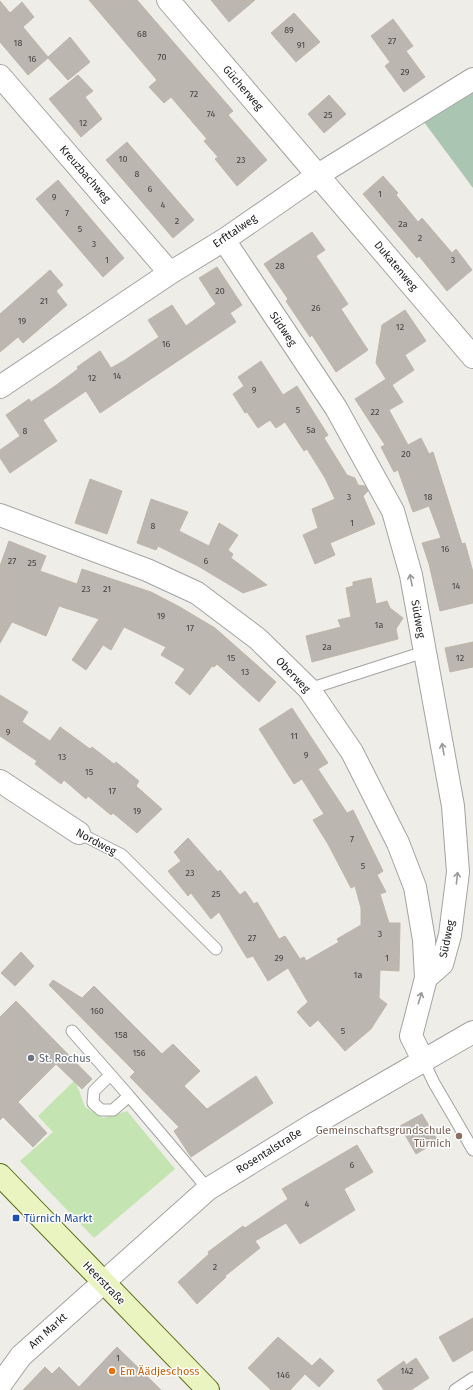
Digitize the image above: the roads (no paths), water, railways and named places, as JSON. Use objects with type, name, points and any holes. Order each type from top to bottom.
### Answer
[{"type":"main road","name":"Heerstraße","points":[[0,1175],[208,1390]]},
{"type":"street","name":"Gücherweg","points":[[168,0],[318,175]]},
{"type":"street","name":"Kreuzbachweg","points":[[0,76],[170,273]]},
{"type":"street","name":"Erfttalweg","points":[[0,387],[170,273],[224,240],[318,175],[473,80]]},
{"type":"street","name":"Dukatenweg","points":[[318,175],[473,357]]},
{"type":"street","name":"Südweg","points":[[224,240],[336,408],[393,511],[411,575],[453,806],[458,872],[450,935],[442,964],[426,978]]},
{"type":"street","name":"Oberweg","points":[[0,515],[147,570],[197,594],[258,639],[308,689],[352,752],[398,843],[415,887],[424,940],[426,978]]},
{"type":"street","name":"Nordweg","points":[[0,780],[79,833]]},
{"type":"street","points":[[422,1060],[412,1036],[418,1006],[426,978]]},
{"type":"street","name":"Rosentalstraße","points":[[102,1281],[208,1189],[422,1060],[473,1032]]},
{"type":"street","name":"Am Markt","points":[[0,1385],[21,1356],[102,1281]]},
{"type":"lane","points":[[308,689],[424,652]]},
{"type":"lane","name":"Nordweg","points":[[79,833],[122,855],[216,949]]},
{"type":"lane","points":[[72,1031],[208,1189]]},
{"type":"lane","points":[[422,1060],[473,1150]]},
{"type":"lane","points":[[110,1074],[94,1091],[93,1103],[102,1110],[113,1110],[129,1096]]},
{"type":"lane","points":[[455,1390],[473,1378]]},
{"type":"place","name":"St. Rochus","points":[[31,1058]]},
{"type":"place","name":"Gemeinschaftsgrundschule Türnich","points":[[459,1136]]},
{"type":"place","name":"Türnich Markt","points":[[16,1218]]},
{"type":"place","name":"Em Äädjeschoss","points":[[112,1371]]}]
